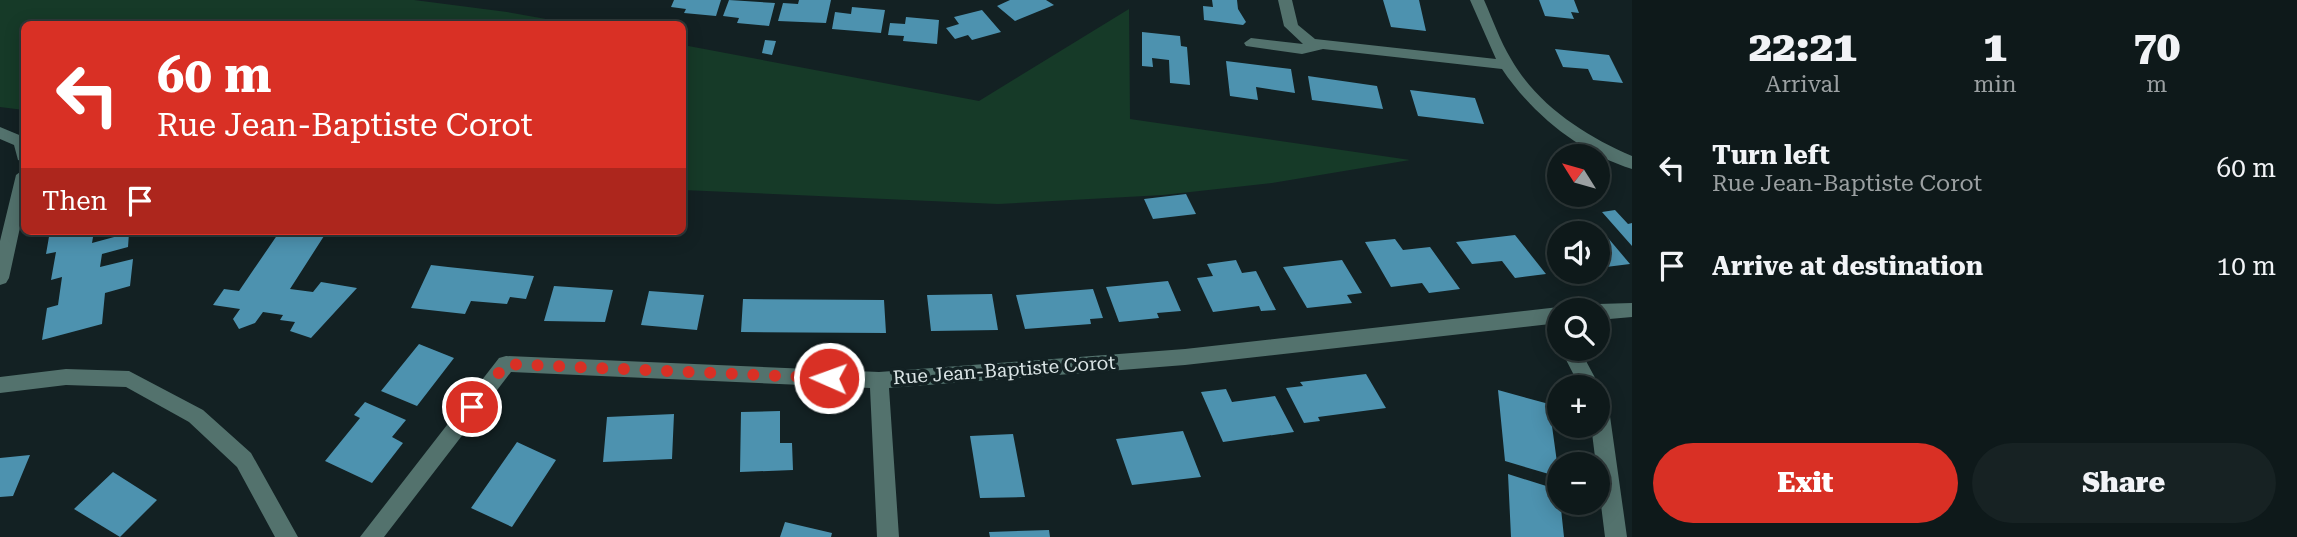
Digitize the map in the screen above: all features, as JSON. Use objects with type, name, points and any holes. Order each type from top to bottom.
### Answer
[{"type":"street","points":[[1284,0],[1287,21],[1293,31],[1312,43],[1507,65]]},
{"type":"street","points":[[1477,0],[1507,65],[1546,110],[1588,144]]},
{"type":"street","points":[[1251,43],[1302,49],[1325,45]]},
{"type":"street","points":[[0,132],[21,142]]},
{"type":"street","points":[[1610,158],[1632,163]]},
{"type":"street","points":[[0,278],[21,188]]},
{"type":"street","points":[[1610,311],[1632,310]]},
{"type":"street","name":"Rue Jean-Baptiste Corot","points":[[371,537],[506,364],[879,380],[1185,356],[1547,321]]},
{"type":"street","points":[[0,385],[66,377],[129,379],[196,416],[244,460],[287,537]]},
{"type":"street","points":[[879,380],[888,537]]},
{"type":"street","points":[[1603,438],[1616,537]]},
{"type":"green space","points":[[0,0],[414,0],[557,21],[21,21],[21,110],[0,107]]},
{"type":"green space","points":[[1129,9],[1130,119],[1410,160],[1272,183],[1163,195],[998,204],[686,190],[686,46],[979,101]]},
{"type":"building","points":[[674,0],[721,0],[716,16],[684,13],[686,9],[671,7]]},
{"type":"building","points":[[729,0],[775,3],[769,26],[737,23],[739,18],[723,16]]},
{"type":"building","points":[[799,0],[831,0],[826,23],[778,21],[783,3],[798,4]]},
{"type":"building","points":[[1010,0],[1046,0],[1054,5],[1015,21],[997,6]]},
{"type":"building","points":[[1212,0],[1237,0],[1238,9],[1246,22],[1243,25],[1204,20],[1203,6],[1213,7]]},
{"type":"building","points":[[1383,0],[1419,0],[1426,31],[1391,27]]},
{"type":"building","points":[[1539,0],[1574,0],[1579,13],[1571,12],[1574,19],[1545,16]]},
{"type":"building","points":[[852,7],[885,10],[881,33],[832,29],[835,12],[851,14]]},
{"type":"building","points":[[982,10],[1001,32],[972,40],[968,35],[955,39],[946,28],[959,24],[954,17]]},
{"type":"building","points":[[906,17],[939,20],[937,44],[903,41],[904,36],[888,35],[890,23],[905,24]]},
{"type":"building","points":[[1142,32],[1180,36],[1181,46],[1187,47],[1190,85],[1170,83],[1169,60],[1152,58],[1153,67],[1142,66]]},
{"type":"building","points":[[765,40],[776,41],[772,55],[762,53]]},
{"type":"building","points":[[1555,49],[1609,55],[1623,83],[1593,80],[1588,69],[1563,67]]},
{"type":"building","points":[[1226,61],[1291,69],[1295,93],[1256,87],[1258,100],[1230,96]]},
{"type":"building","points":[[1308,76],[1377,86],[1383,109],[1312,100]]},
{"type":"building","points":[[1410,90],[1475,98],[1484,124],[1418,116]]},
{"type":"building","points":[[1186,194],[1196,214],[1153,219],[1144,199]]},
{"type":"building","points":[[1615,210],[1628,224],[1632,223],[1632,246],[1610,221],[1602,212]]},
{"type":"building","points":[[49,235],[93,235],[92,243],[129,235],[128,247],[102,254],[100,267],[133,259],[130,286],[105,293],[102,324],[42,340],[47,308],[58,305],[62,277],[51,280],[56,252],[46,254]]},
{"type":"building","points":[[277,235],[324,236],[290,289],[313,292],[321,282],[357,288],[311,338],[290,331],[295,322],[280,320],[283,315],[263,312],[255,323],[239,329],[233,319],[240,309],[213,305],[224,289],[239,291]]},
{"type":"building","points":[[1515,235],[1546,274],[1515,278],[1502,261],[1472,264],[1456,242]]},
{"type":"building","points":[[1395,239],[1403,250],[1430,247],[1460,289],[1429,293],[1422,283],[1391,287],[1365,242]]},
{"type":"building","points":[[1610,240],[1630,264],[1610,266]]},
{"type":"building","points":[[1236,260],[1242,273],[1256,271],[1276,310],[1261,311],[1259,306],[1213,312],[1197,278],[1213,276],[1207,264]]},
{"type":"building","points":[[1342,260],[1362,293],[1347,295],[1352,303],[1307,308],[1283,267]]},
{"type":"building","points":[[431,265],[534,276],[526,299],[510,297],[507,304],[471,301],[465,314],[411,308]]},
{"type":"building","points":[[1168,281],[1181,311],[1157,313],[1159,318],[1119,322],[1106,287]]},
{"type":"building","points":[[554,286],[613,290],[605,322],[544,321]]},
{"type":"building","points":[[1093,289],[1103,318],[1090,319],[1091,324],[1025,329],[1016,295]]},
{"type":"building","points":[[649,291],[704,295],[697,330],[641,325]]},
{"type":"building","points":[[992,294],[998,330],[931,331],[927,295]]},
{"type":"building","points":[[743,299],[884,300],[886,333],[741,332]]},
{"type":"building","points":[[419,344],[454,358],[417,406],[381,391]]},
{"type":"building","points":[[1366,374],[1386,408],[1318,417],[1320,421],[1304,423],[1286,388],[1303,386],[1300,382]]},
{"type":"building","points":[[1226,389],[1232,402],[1275,396],[1294,432],[1223,442],[1201,392]]},
{"type":"building","points":[[1498,390],[1547,403],[1547,438],[1554,438],[1556,452],[1547,452],[1547,473],[1505,461]]},
{"type":"building","points":[[365,402],[406,420],[392,437],[403,443],[372,483],[325,461],[360,418],[354,415]]},
{"type":"building","points":[[780,411],[780,443],[792,443],[793,470],[740,472],[741,412]]},
{"type":"building","points":[[674,414],[672,459],[603,462],[607,417]]},
{"type":"building","points":[[1183,431],[1201,477],[1132,485],[1116,439]]},
{"type":"building","points":[[1013,434],[1025,497],[980,498],[970,436]]},
{"type":"building","points":[[517,442],[556,460],[512,527],[471,508]]},
{"type":"building","points":[[30,455],[13,496],[0,497],[0,458]]},
{"type":"building","points":[[113,472],[157,500],[120,537],[74,509]]},
{"type":"building","points":[[1508,474],[1547,486],[1547,515],[1562,515],[1564,537],[1511,537]]},
{"type":"building","points":[[785,522],[832,533],[831,537],[780,537]]},
{"type":"building","points":[[1049,530],[1050,537],[990,537],[989,532]]},
{"type":"route","points":[[472,407],[506,364],[829,378]]}]
